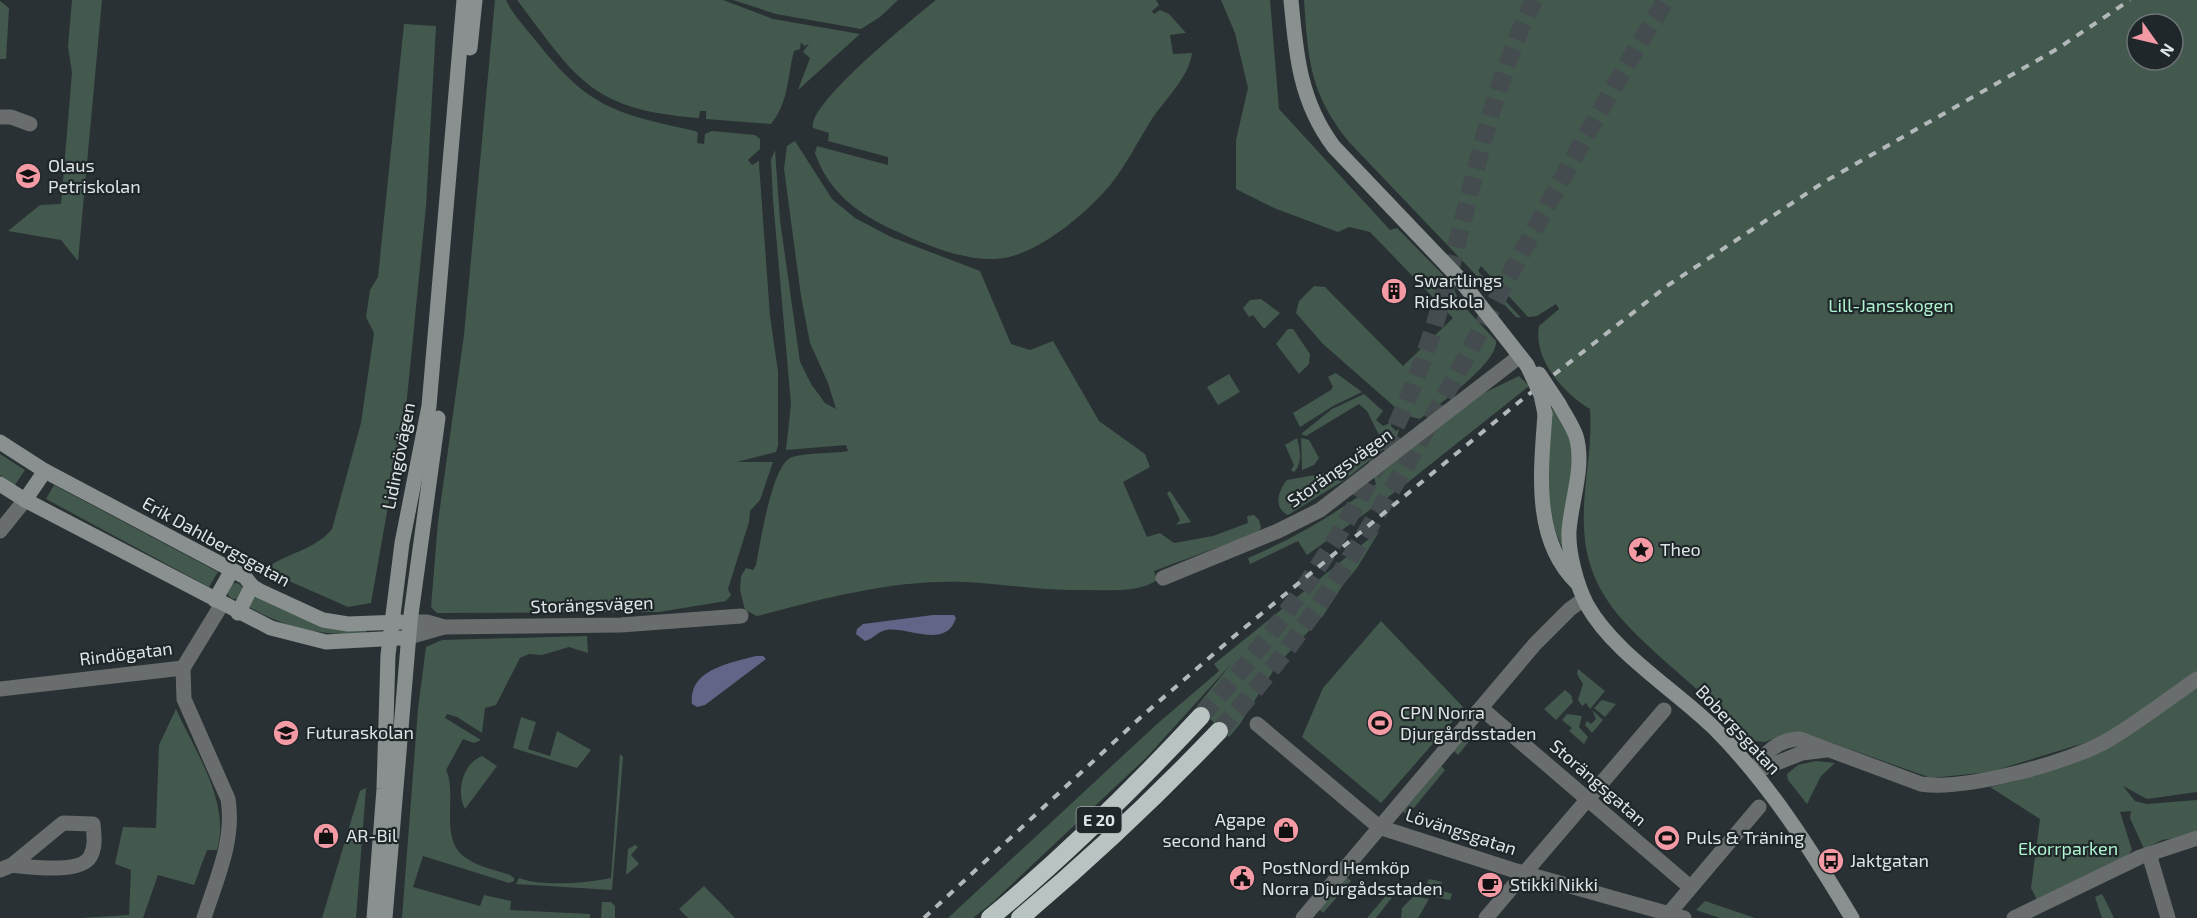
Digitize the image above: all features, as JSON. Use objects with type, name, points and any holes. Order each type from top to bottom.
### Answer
[{"type":"highway","name":"E 20","points":[[990,918],[1135,786],[1201,716]]},
{"type":"highway","name":"E 20","points":[[1020,918],[1081,867],[1160,793],[1219,731]]},
{"type":"street","name":"Lidingövägen","points":[[374,918],[384,789],[390,639],[402,543],[429,406],[464,0]]},
{"type":"street","name":"Lidingövägen","points":[[385,918],[410,629],[440,403],[475,0]]},
{"type":"street","points":[[1291,0],[1296,59],[1302,89],[1319,128],[1334,147],[1458,277],[1524,361]]},
{"type":"street","points":[[0,117],[11,117],[30,124]]},
{"type":"street","name":"Storängsvägen","points":[[1163,578],[1278,531],[1320,510],[1524,361]]},
{"type":"street","name":"Bobergsgatan","points":[[1524,361],[1539,374],[1559,404],[1576,438],[1578,455],[1569,532],[1582,592]]},
{"type":"street","name":"Bobergsgatan","points":[[1524,361],[1541,395],[1545,414],[1541,491],[1544,516],[1557,553],[1603,628],[1715,729],[1754,772],[1793,822],[1852,918]]},
{"type":"street","name":"Erik Dahlbergsgatan","points":[[0,442],[45,471],[245,577],[252,586],[323,620],[348,624],[392,622],[410,629]]},
{"type":"street","points":[[0,531],[45,471]]},
{"type":"street","points":[[0,484],[25,500],[238,613],[271,628],[307,639],[340,642],[390,639],[410,629]]},
{"type":"street","points":[[219,602],[232,570]]},
{"type":"street","points":[[238,613],[252,586]]},
{"type":"street","points":[[1304,918],[1535,644],[1570,609],[1582,592]]},
{"type":"street","name":"Rindögatan","points":[[0,689],[183,668],[219,602]]},
{"type":"street","name":"Storängsvägen","points":[[410,629],[621,625],[741,616]]},
{"type":"street","points":[[183,668],[184,699],[228,799],[230,814],[227,845],[204,918]]},
{"type":"street","points":[[1754,772],[1802,753],[1826,750],[1921,784],[1936,786],[1990,780],[2056,760],[2108,740],[2197,679]]},
{"type":"street","name":"Storängsgatan","points":[[1481,708],[1690,887]]},
{"type":"street","points":[[1486,918],[1664,710]]},
{"type":"street","name":"Lövängsgatan","points":[[1257,724],[1379,827],[1524,873],[1672,916]]},
{"type":"street","points":[[1672,916],[1690,887],[1759,807]]},
{"type":"street","points":[[63,823],[93,824],[94,844],[90,858],[76,867],[6,868],[63,823]]},
{"type":"street","points":[[2013,918],[2149,854],[2197,838]]},
{"type":"street","points":[[2149,854],[2168,918]]},
{"type":"green space","points":[[72,0],[102,0],[78,261],[61,240],[8,231],[40,205],[61,204],[72,73],[68,46]]},
{"type":"green space","points":[[495,0],[506,0],[516,16],[572,81],[605,104],[643,119],[695,131],[698,133],[697,143],[704,144],[705,134],[712,131],[755,135],[760,139],[760,149],[748,160],[752,165],[759,161],[770,316],[778,372],[778,445],[776,452],[737,462],[773,462],[760,500],[750,511],[749,522],[728,589],[731,595],[726,601],[659,612],[437,613],[431,607],[438,522],[464,335]]},
{"type":"green space","points":[[517,0],[723,0],[773,19],[860,34],[798,90],[810,58],[803,52],[809,44],[804,46],[801,42],[800,49],[794,51],[781,107],[771,124],[706,119],[706,111],[700,111],[699,118],[663,114],[633,107],[610,98],[590,86],[572,70]]},
{"type":"green space","points":[[733,0],[898,0],[880,17],[861,29],[776,14]]},
{"type":"green space","points":[[936,0],[1156,0],[1159,5],[1152,11],[1154,14],[1160,10],[1169,14],[1186,33],[1170,35],[1173,54],[1192,53],[1181,80],[1150,122],[1127,162],[1111,184],[1074,221],[1042,243],[1010,257],[982,259],[944,251],[884,225],[858,210],[837,191],[828,180],[815,153],[817,146],[888,165],[888,157],[828,141],[829,133],[813,128],[816,116],[843,82]]},
{"type":"green space","points":[[1221,0],[1270,0],[1279,109],[1390,230],[1397,228],[1450,282],[1460,302],[1496,341],[1494,350],[1477,372],[1420,419],[1404,415],[1323,344],[1296,313],[1299,301],[1314,286],[1325,287],[1403,366],[1453,318],[1370,232],[1349,227],[1338,232],[1274,208],[1236,189],[1236,140],[1248,88],[1235,33]]},
{"type":"green space","name":"Lill-Jansskogen","points":[[1304,0],[2197,0],[2197,792],[2147,799],[2123,786],[2135,801],[2147,804],[2197,800],[2197,835],[2162,840],[2144,849],[2130,818],[2131,811],[2120,812],[2132,850],[2127,856],[2037,900],[2031,888],[2040,819],[1990,787],[2016,781],[2094,740],[1990,772],[1931,778],[1810,735],[1786,734],[1765,742],[1754,741],[1627,625],[1602,592],[1593,573],[1584,528],[1590,409],[1570,394],[1552,374],[1538,339],[1539,326],[1559,309],[1556,304],[1537,316],[1528,317],[1481,266],[1478,271],[1521,318],[1516,317],[1349,142],[1326,108],[1313,76]]},
{"type":"green space","points":[[0,1],[9,8],[6,59],[0,59]]},
{"type":"green space","points":[[404,24],[436,26],[426,206],[407,398],[371,603],[348,607],[264,570],[317,542],[332,529],[361,423],[374,333],[366,317],[370,290],[378,277]]},
{"type":"green space","points":[[795,141],[832,199],[855,218],[891,237],[980,271],[1011,344],[1030,350],[1053,341],[1099,421],[1145,454],[1150,467],[1123,482],[1147,537],[1160,533],[1174,543],[1213,536],[1248,523],[1247,516],[1254,515],[1259,520],[1261,527],[1259,532],[1154,571],[1157,580],[1132,589],[1070,590],[938,582],[860,591],[757,616],[745,610],[740,590],[741,576],[746,568],[753,570],[756,565],[768,506],[778,474],[785,463],[799,455],[848,451],[846,445],[786,450],[791,404],[773,200],[771,160],[775,150],[780,220],[800,362],[811,384],[825,403],[836,409],[828,383],[810,343],[801,296],[784,169],[787,146]]},
{"type":"green space","points":[[1261,299],[1280,313],[1264,329],[1253,315],[1249,317],[1243,308],[1250,300]]},
{"type":"green space","points":[[1288,329],[1293,329],[1310,354],[1309,364],[1299,374],[1276,344]]},
{"type":"green space","points":[[1336,373],[1362,392],[1333,406],[1300,427],[1293,413],[1331,390],[1333,387],[1328,377]]},
{"type":"green space","points":[[1229,374],[1240,392],[1218,405],[1207,387]]},
{"type":"green space","points":[[1519,376],[1529,386],[1402,487],[1307,555],[1298,541],[1250,564],[1248,558],[1298,534],[1361,495],[1376,484],[1374,477],[1484,393]]},
{"type":"green space","points":[[1364,394],[1383,411],[1376,420],[1383,426],[1392,422],[1391,426],[1396,431],[1399,429],[1397,438],[1346,479],[1288,515],[1283,512],[1278,499],[1287,480],[1332,472],[1381,439],[1367,411],[1359,404],[1306,436],[1301,434],[1332,409]]},
{"type":"green space","points":[[1563,402],[1575,432],[1563,550],[1548,513],[1549,411]]},
{"type":"green space","points":[[1297,438],[1300,461],[1294,472],[1291,470],[1294,465],[1285,445]]},
{"type":"green space","points":[[1301,438],[1309,440],[1319,458],[1314,465],[1302,470]]},
{"type":"green space","points":[[0,454],[25,470],[15,485],[0,475]]},
{"type":"green space","points":[[54,485],[218,572],[209,587],[46,499]]},
{"type":"green space","points":[[1170,491],[1191,522],[1176,525],[1180,520],[1167,493]]},
{"type":"green space","points":[[1380,530],[1357,568],[1323,616],[1277,665],[1240,724],[1229,737],[1197,706],[1232,663],[1147,757],[993,902],[973,918],[948,918],[1157,724],[1219,671],[1214,664]]},
{"type":"green space","points":[[235,583],[241,585],[243,591],[241,597],[235,599],[229,597],[227,591],[229,585]]},
{"type":"green space","points":[[257,592],[366,630],[366,634],[305,630],[278,621],[249,607]]},
{"type":"green space","name":"CPN Norra Djurgårdsstaden","points":[[1381,621],[1464,708],[1381,803],[1302,737],[1323,688]]},
{"type":"green space","points":[[587,636],[588,653],[569,647],[542,655],[529,654],[520,658],[496,705],[485,708],[482,733],[457,717],[447,714],[445,718],[481,740],[474,743],[463,739],[446,770],[449,780],[453,840],[458,850],[466,858],[510,875],[514,881],[509,883],[423,856],[413,887],[480,906],[484,895],[511,901],[510,910],[590,914],[590,918],[402,918],[418,709],[426,647],[442,640]]},
{"type":"green space","points":[[1578,669],[1605,691],[1590,709],[1586,703],[1582,706],[1578,700],[1583,684],[1577,674]]},
{"type":"green space","points":[[1565,690],[1571,695],[1573,702],[1556,720],[1544,709]]},
{"type":"green space","points":[[1602,700],[1616,704],[1605,717],[1594,708]]},
{"type":"green space","points":[[176,709],[201,760],[215,796],[220,832],[217,850],[207,850],[194,885],[158,875],[143,918],[80,918],[129,915],[131,870],[115,864],[123,827],[156,828],[159,745]]},
{"type":"green space","points":[[1592,710],[1603,720],[1592,733],[1585,725],[1587,721],[1591,724],[1596,719]]},
{"type":"green space","points":[[1567,714],[1582,716],[1579,727],[1588,737],[1584,744],[1569,731],[1572,728],[1562,720]]},
{"type":"green space","points":[[521,717],[536,722],[528,749],[550,756],[557,731],[591,750],[577,768],[513,748]]},
{"type":"green space","points":[[1474,728],[1478,731],[1458,755],[1454,751]]},
{"type":"green space","points":[[620,754],[623,757],[612,890],[516,884],[519,878],[540,882],[577,883],[611,878]]},
{"type":"green space","points":[[482,756],[497,766],[465,809],[461,787],[465,772],[475,760]]},
{"type":"green space","points":[[1816,761],[1835,763],[1821,776],[1807,804],[1788,780],[1787,774],[1798,765]]},
{"type":"green space","points":[[1441,766],[1445,770],[1408,815],[1403,812]]},
{"type":"green space","points":[[366,788],[356,918],[322,918],[360,791]]},
{"type":"green space","points":[[635,845],[638,847],[631,855],[639,864],[626,875],[628,849]]},
{"type":"green space","points":[[1346,877],[1351,881],[1323,913],[1319,909]]},
{"type":"green space","points":[[1429,879],[1442,882],[1440,890],[1452,894],[1450,900],[1414,893],[1416,883],[1426,886]]},
{"type":"green space","points":[[704,886],[735,918],[688,918],[679,909]]},
{"type":"green space","points":[[1389,892],[1394,895],[1376,918],[1367,918]]},
{"type":"green space","points":[[2102,894],[2114,918],[2102,918],[2095,897]]},
{"type":"green space","points":[[1414,896],[1429,899],[1418,918],[1401,918],[1402,908]]},
{"type":"green space","points":[[1705,901],[1755,918],[1720,918],[1696,910]]},
{"type":"green space","points":[[602,902],[611,902],[615,906],[615,918],[601,918]]},
{"type":"water","points":[[933,615],[954,615],[956,618],[951,628],[935,635],[886,630],[865,641],[856,634],[857,629],[863,624]]},
{"type":"water","points":[[763,656],[766,659],[705,705],[697,707],[692,704],[693,692],[704,675],[724,665]]},
{"type":"tunnel","points":[[1201,716],[1276,627],[1310,579],[1342,530],[1396,426],[1437,317],[1490,116],[1517,38],[1534,0]]},
{"type":"tunnel","points":[[1219,731],[1291,644],[1354,552],[1412,455],[1588,132],[1666,0]]},
{"type":"railway","points":[[924,918],[1141,717],[1232,638],[1519,402],[1667,286],[1824,182],[2057,49],[2130,0]]},
{"type":"place","name":"Olaus Petriskolan","points":[[28,176]]},
{"type":"place","name":"Swartlings Ridskola","points":[[1394,291]]},
{"type":"place","name":"Theo","points":[[1641,550]]},
{"type":"place","name":"CPN Norra Djurgårdsstaden","points":[[1380,723]]},
{"type":"place","name":"Futuraskolan","points":[[286,733]]},
{"type":"place","name":"Agape second hand","points":[[1286,830]]},
{"type":"place","name":"AR-Bil","points":[[326,836]]},
{"type":"place","name":"Puls & Träning","points":[[1667,838]]},
{"type":"place","name":"Jaktgatan","points":[[1831,861]]},
{"type":"place","name":"PostNord Hemköp Norra Djurgådsstaden","points":[[1242,878]]},
{"type":"place","name":"Stikki Nikki","points":[[1490,885]]},
{"type":"park label","name":"Ekorrparken","points":[[2068,849]]}]
